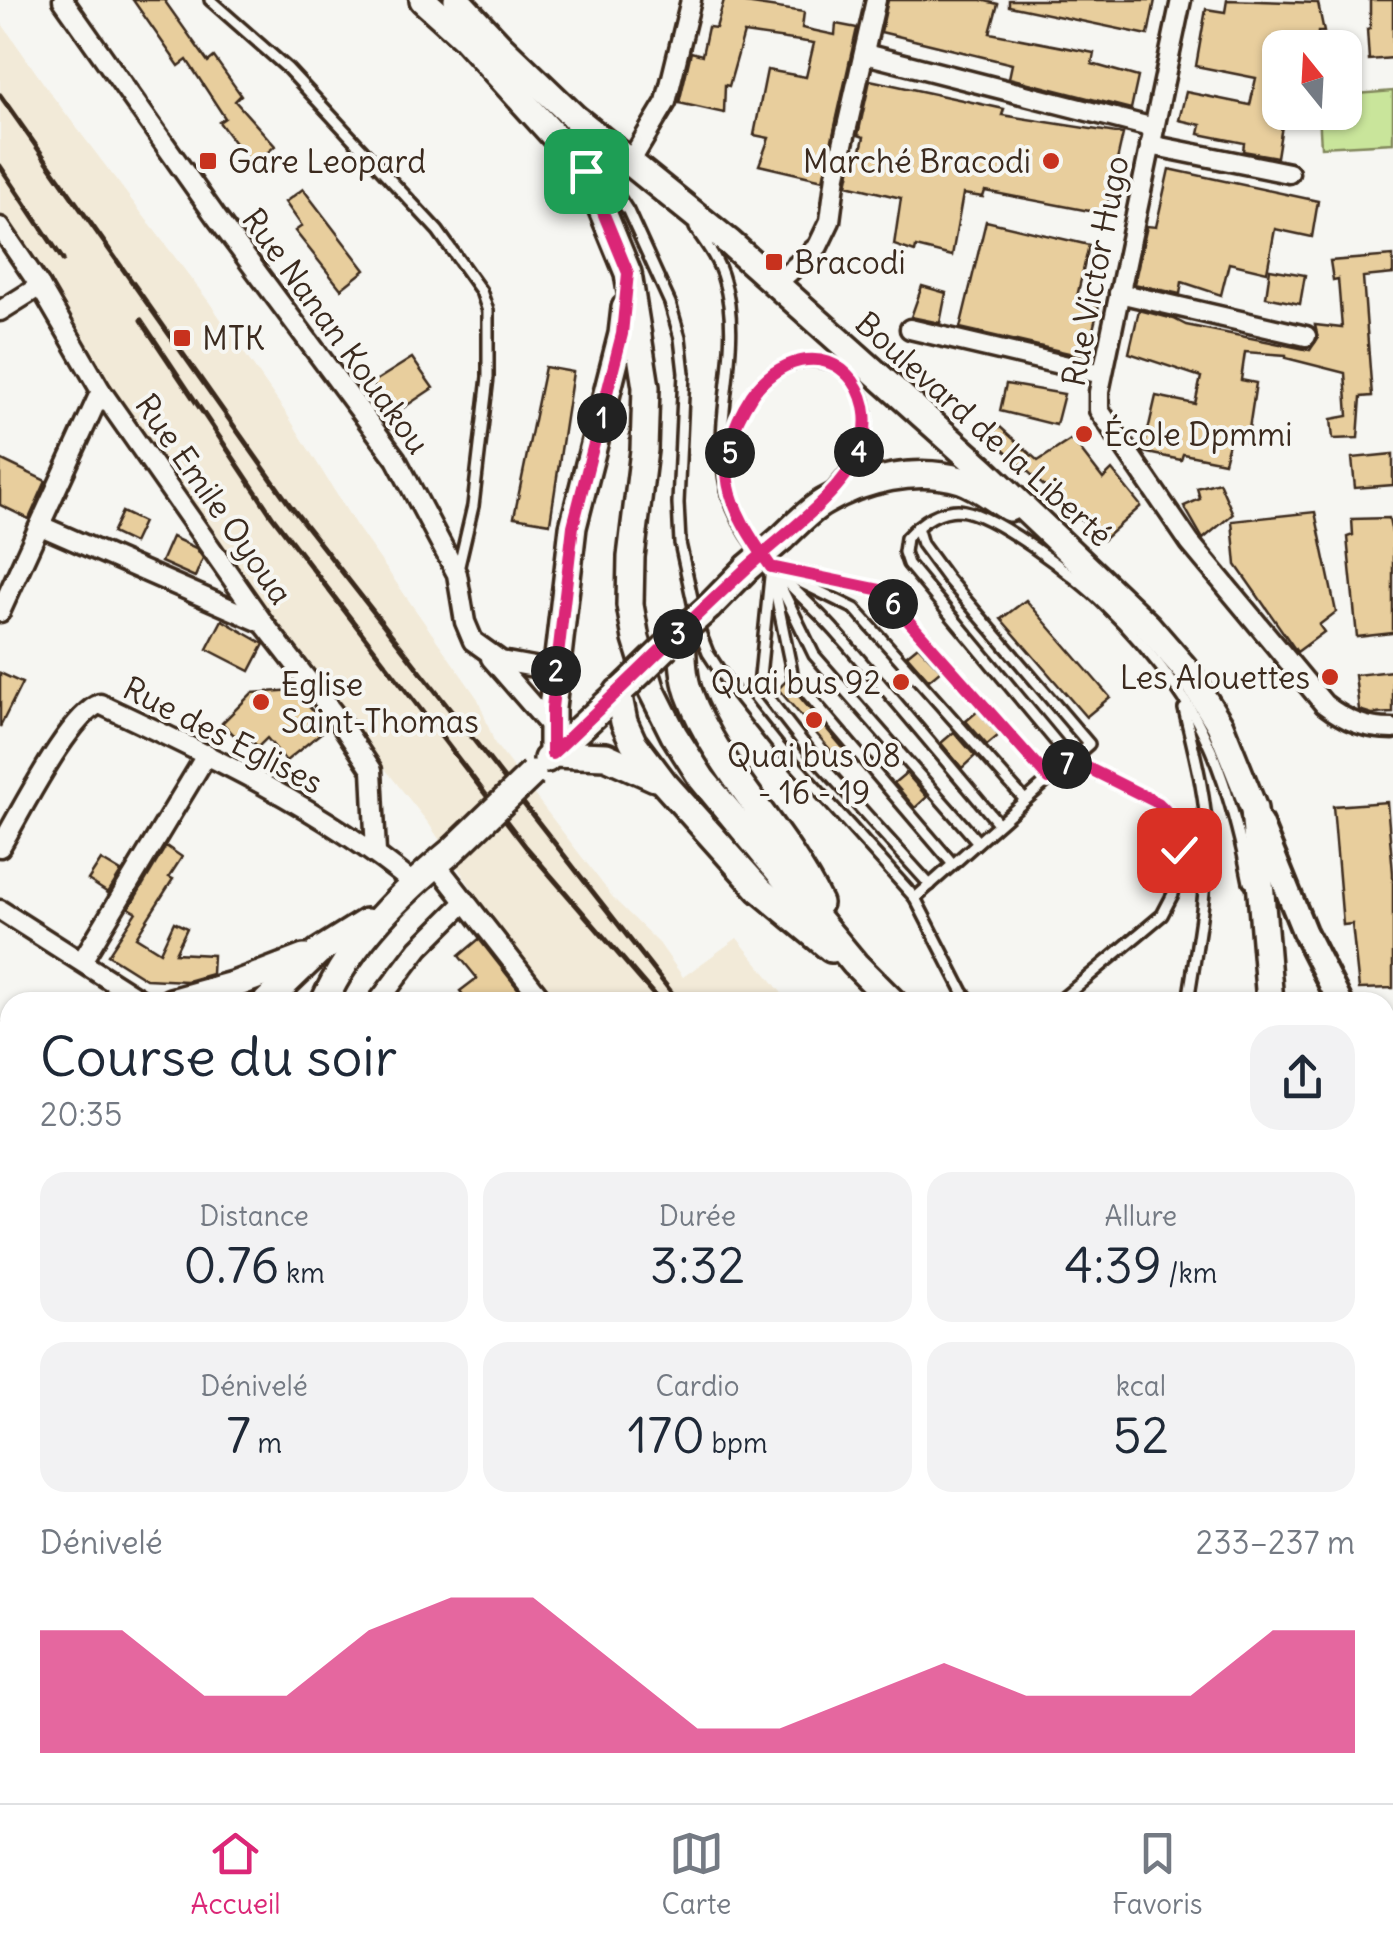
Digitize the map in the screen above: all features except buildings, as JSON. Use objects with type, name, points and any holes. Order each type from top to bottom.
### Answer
[{"type":"main road","points":[[424,0],[465,38],[586,171],[628,273],[646,387],[630,605],[636,639],[660,706],[702,779],[855,964],[883,992]]},
{"type":"main road","name":"Boulevard de la Liberté","points":[[457,0],[576,118],[776,284],[1148,624],[1186,670],[1220,725],[1254,809]]},
{"type":"main road","points":[[552,754],[556,671],[573,526],[622,334],[628,273]]},
{"type":"main road","points":[[329,992],[342,966],[392,907],[687,627],[759,568],[782,538],[821,503],[884,479],[942,476],[966,482],[1056,536]]},
{"type":"main road","points":[[687,627],[688,690],[704,724],[791,851],[838,942]]},
{"type":"main road","points":[[623,688],[624,722],[633,742],[664,783],[760,890],[807,931],[855,964]]},
{"type":"main road","points":[[552,754],[606,756],[664,783]]},
{"type":"main road","points":[[1254,809],[1266,992]]},
{"type":"main road","points":[[207,992],[318,952],[392,907]]},
{"type":"main road","points":[[276,992],[318,952]]},
{"type":"street","name":"Rue Nanan Kouakou","points":[[63,0],[216,218],[396,459],[457,574],[465,622],[473,641],[552,728]]},
{"type":"street","points":[[630,162],[666,102],[691,0]]},
{"type":"street","points":[[776,284],[818,246],[830,222],[836,175],[876,0]]},
{"type":"street","name":"Rue Victor Hugo","points":[[1182,0],[1102,374],[1099,410],[1190,542],[1324,704],[1363,727],[1393,729]]},
{"type":"street","points":[[865,54],[1289,173]]},
{"type":"street","points":[[0,227],[40,286],[101,391]]},
{"type":"street","points":[[0,312],[40,286]]},
{"type":"street","points":[[1119,293],[1306,336]]},
{"type":"street","points":[[910,329],[1102,374]]},
{"type":"street","name":"Rue Emile Oyoua","points":[[0,612],[101,391]]},
{"type":"street","name":"Rue Emile Oyoua","points":[[101,391],[372,770],[376,853]]},
{"type":"street","points":[[41,526],[264,624]]},
{"type":"street","points":[[487,654],[501,661],[556,671]]},
{"type":"street","name":"Rue des Eglises","points":[[0,847],[63,740],[92,706],[100,704],[206,754],[376,853],[415,885]]},
{"type":"street","points":[[82,961],[206,754]]},
{"type":"street","name":"Boulevard de la Liberté","points":[[1254,809],[1310,944],[1335,992]]},
{"type":"street","points":[[445,857],[466,901],[536,992]]},
{"type":"street","points":[[386,992],[419,948],[466,901]]},
{"type":"street","points":[[0,910],[129,992]]},
{"type":"street","points":[[320,992],[342,966]]},
{"type":"lane","points":[[210,0],[287,68],[438,231],[482,292],[488,311],[488,377],[473,506],[457,574]]},
{"type":"lane","points":[[630,162],[694,227],[716,258],[725,283],[729,312],[722,439],[726,486],[759,568],[794,676],[952,863]]},
{"type":"lane","points":[[586,171],[608,180],[628,211],[670,303],[680,338],[684,374],[680,542],[698,630],[708,652],[780,748],[915,898],[963,992]]},
{"type":"lane","points":[[726,486],[738,422],[766,376],[804,359],[823,362],[846,372],[865,405],[865,432],[858,455],[821,503]]},
{"type":"lane","points":[[1070,992],[1162,915],[1173,894],[1179,860],[1176,830],[1170,815],[1158,803],[1072,760],[908,564],[904,552],[906,538],[933,516],[958,510],[985,518],[1016,537],[1103,603],[1180,692],[1232,805],[1265,992]]},
{"type":"lane","points":[[915,898],[1089,744],[947,578],[922,544],[917,527]]},
{"type":"lane","points":[[759,568],[881,590],[1049,779]]},
{"type":"lane","points":[[759,568],[855,609],[1025,800]]},
{"type":"lane","points":[[759,568],[833,628],[998,823]]},
{"type":"lane","points":[[759,568],[814,655],[976,841]]},
{"type":"lane","points":[[759,568],[760,686],[815,758],[930,885]]},
{"type":"lane","points":[[1180,692],[1204,804],[1207,840],[1204,896],[1190,992]]},
{"type":"shaded area","points":[[0,21],[209,302],[288,416],[355,524],[478,699],[495,744],[615,900],[659,943],[683,977],[737,938],[781,992],[550,992],[502,934],[429,824],[268,622],[0,213]]},
{"type":"green space","points":[[1393,91],[1393,143],[1321,147],[1320,130],[1362,130],[1362,94]]},
{"type":"railway","points":[[0,95],[289,504],[671,992]]},
{"type":"railway","points":[[0,166],[63,260]]},
{"type":"railway","points":[[141,320],[272,516],[526,847],[651,992]]},
{"type":"place","name":"Gare Leopard","points":[[208,161]]},
{"type":"place","name":"Marché Bracodi","points":[[1051,161]]},
{"type":"place","name":"Bracodi","points":[[774,262]]},
{"type":"place","name":"MTK","points":[[182,338]]},
{"type":"place","name":"École Dpmmi","points":[[1084,434]]},
{"type":"place","name":"Les Alouettes","points":[[1330,677]]},
{"type":"place","name":"Quai bus 92","points":[[901,682]]},
{"type":"place","name":"Eglise Saint-Thomas","points":[[261,702]]},
{"type":"place","name":"Quai bus 08 - 16 - 19","points":[[814,720]]},
{"type":"route","points":[[586,171],[628,273],[622,334],[573,526],[552,708],[552,754],[747,568],[782,538],[821,503],[858,455],[865,432],[865,405],[859,390],[846,372],[804,359],[766,376],[738,422],[730,450],[726,486],[736,514],[750,537],[771,567],[881,590],[1049,779],[1072,760],[1158,803],[1170,815],[1179,850]]}]
